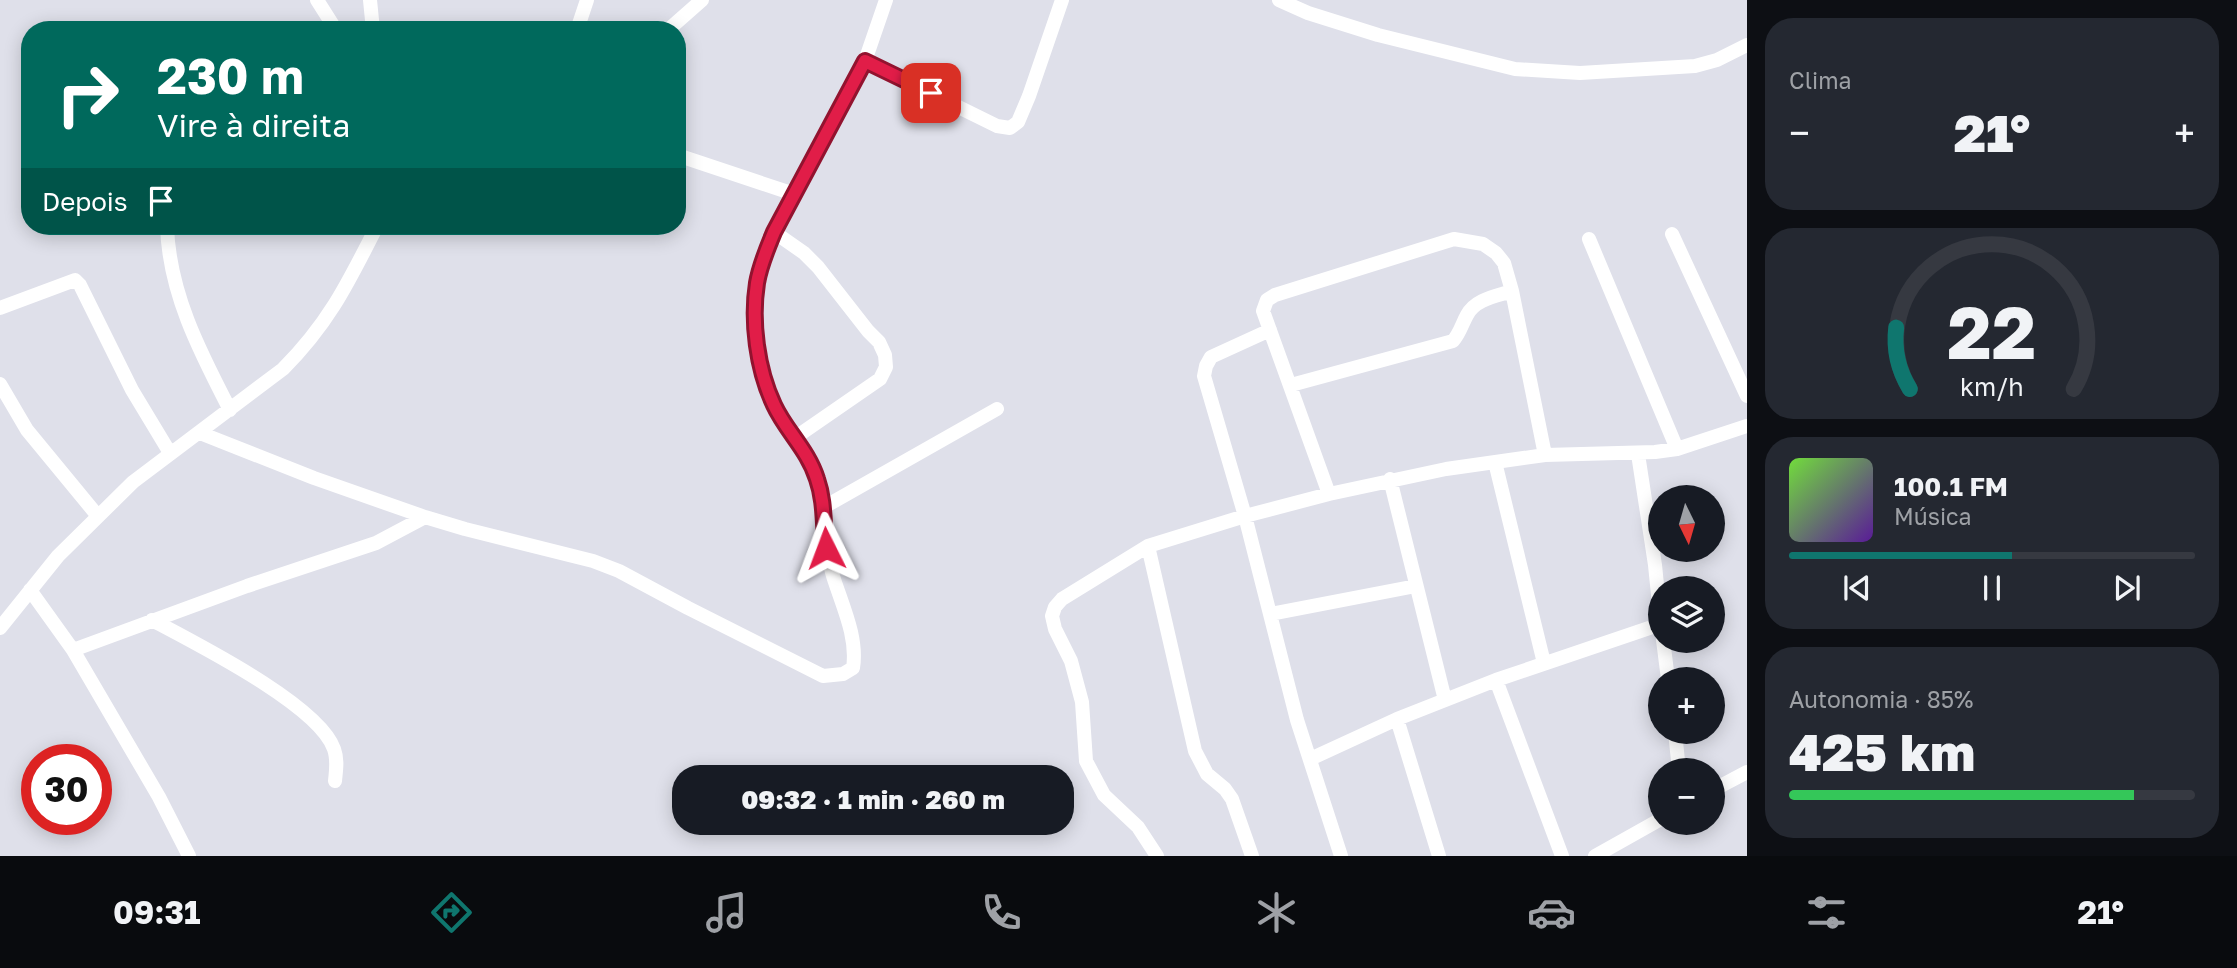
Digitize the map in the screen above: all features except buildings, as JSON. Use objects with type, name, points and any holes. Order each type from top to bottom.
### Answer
[{"type":"street","points":[[317,0],[330,21]]},
{"type":"street","points":[[370,0],[372,21]]},
{"type":"street","points":[[580,21],[587,0]]},
{"type":"street","points":[[678,21],[702,0]]},
{"type":"street","points":[[200,433],[314,478],[425,517],[606,566],[823,676],[843,674],[853,668],[853,638],[826,548],[824,508],[817,479],[796,437],[774,405],[756,335],[757,282],[774,232],[865,61],[886,0]]},
{"type":"street","points":[[865,61],[997,126],[1010,128],[1018,122],[1026,105],[1062,0]]},
{"type":"street","points":[[1279,0],[1308,13],[1378,35],[1515,69],[1580,73],[1695,66],[1717,61],[1747,45]]},
{"type":"street","points":[[686,158],[794,194]]},
{"type":"street","points":[[774,232],[804,253],[818,267],[879,342],[885,355],[886,367],[880,379],[796,437]]},
{"type":"street","points":[[1672,234],[1747,396]]},
{"type":"street","points":[[167,235],[191,332],[230,410]]},
{"type":"street","points":[[0,628],[58,556],[133,482],[283,369],[314,336],[349,281],[372,235]]},
{"type":"street","points":[[1329,494],[1263,311],[1266,300],[1454,239],[1483,244],[1504,263],[1513,291],[1545,455]]},
{"type":"street","points":[[1589,239],[1677,449]]},
{"type":"street","points":[[0,308],[75,280],[80,285],[132,390],[170,453]]},
{"type":"street","points":[[1291,385],[1453,341],[1471,309],[1481,302],[1513,291]]},
{"type":"street","points":[[1270,330],[1211,357],[1204,376],[1245,516],[1297,720],[1341,856]]},
{"type":"street","points":[[0,384],[27,430],[97,515]]},
{"type":"street","points":[[824,508],[997,410]]},
{"type":"street","points":[[1157,856],[1138,827],[1104,795],[1086,761],[1082,702],[1071,661],[1055,629],[1052,615],[1062,599],[1148,546],[1329,494],[1390,479],[1545,455],[1638,454],[1677,449],[1747,426]]},
{"type":"street","points":[[1638,454],[1656,576]]},
{"type":"street","points":[[1494,462],[1544,663]]},
{"type":"street","points":[[1390,479],[1445,700]]},
{"type":"street","points":[[73,650],[376,542],[425,517]]},
{"type":"street","points":[[1148,546],[1195,751],[1207,774],[1225,789],[1232,799],[1252,856]]},
{"type":"street","points":[[1271,614],[1416,586]]},
{"type":"street","points":[[30,590],[73,650],[159,796],[189,856]]},
{"type":"street","points":[[152,620],[284,695],[314,720],[334,748],[337,761],[335,781]]},
{"type":"street","points":[[1310,759],[1397,719],[1496,680],[1648,628]]},
{"type":"street","points":[[1496,680],[1562,856]]},
{"type":"street","points":[[1397,719],[1439,856]]},
{"type":"street","points":[[1725,784],[1747,772]]},
{"type":"street","points":[[1595,856],[1648,825]]},
{"type":"route","points":[[826,548],[824,508],[817,479],[796,437],[774,405],[766,382],[756,335],[757,282],[774,232],[865,61],[931,93]]}]
